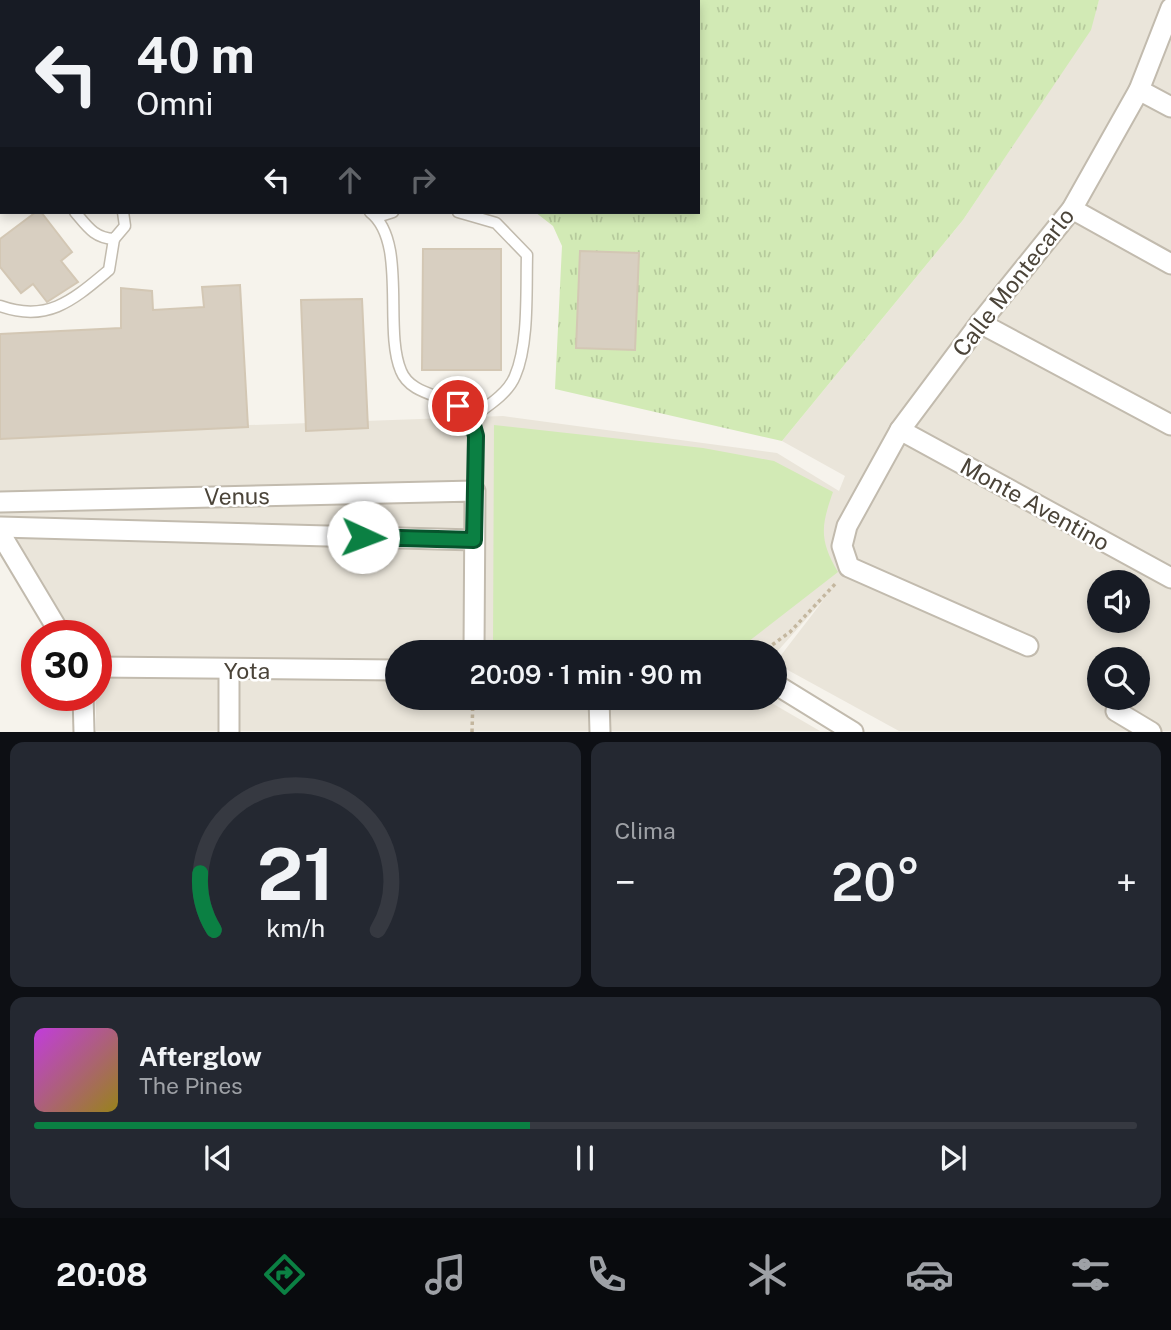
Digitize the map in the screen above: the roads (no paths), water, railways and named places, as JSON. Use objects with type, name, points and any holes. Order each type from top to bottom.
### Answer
[{"type":"street","name":"Calle Montecarlo","points":[[1028,646],[849,567],[842,546],[847,526],[900,430],[980,323],[1072,209],[1139,90],[1171,8]]},
{"type":"street","points":[[1139,90],[1171,107]]},
{"type":"street","points":[[1072,209],[1171,264]]},
{"type":"street","points":[[980,323],[1171,425]]},
{"type":"street","name":"Monte Aventino","points":[[900,430],[1171,578]]},
{"type":"street","points":[[474,640],[475,491]]},
{"type":"street","name":"Venus","points":[[0,502],[475,491]]},
{"type":"street","name":"Venus","points":[[0,527],[474,540]]},
{"type":"street","points":[[0,533],[52,620]]},
{"type":"street","name":"Yota","points":[[112,667],[385,670]]},
{"type":"street","points":[[229,670],[229,732]]},
{"type":"street","points":[[787,691],[853,732]]},
{"type":"street","points":[[599,710],[600,732]]},
{"type":"street","points":[[83,711],[84,732]]},
{"type":"street","points":[[1116,711],[1151,732]]},
{"type":"lane","points":[[77,214],[90,231],[103,239],[114,239]]},
{"type":"lane","points":[[0,306],[22,314],[58,308],[109,270],[114,239],[125,226],[123,214]]},
{"type":"lane","points":[[374,214],[388,240],[395,345],[401,372],[410,385],[458,406],[471,418],[476,436],[475,491]]},
{"type":"lane","points":[[465,214],[496,223],[527,255],[526,321],[515,377],[498,397],[471,418]]}]
